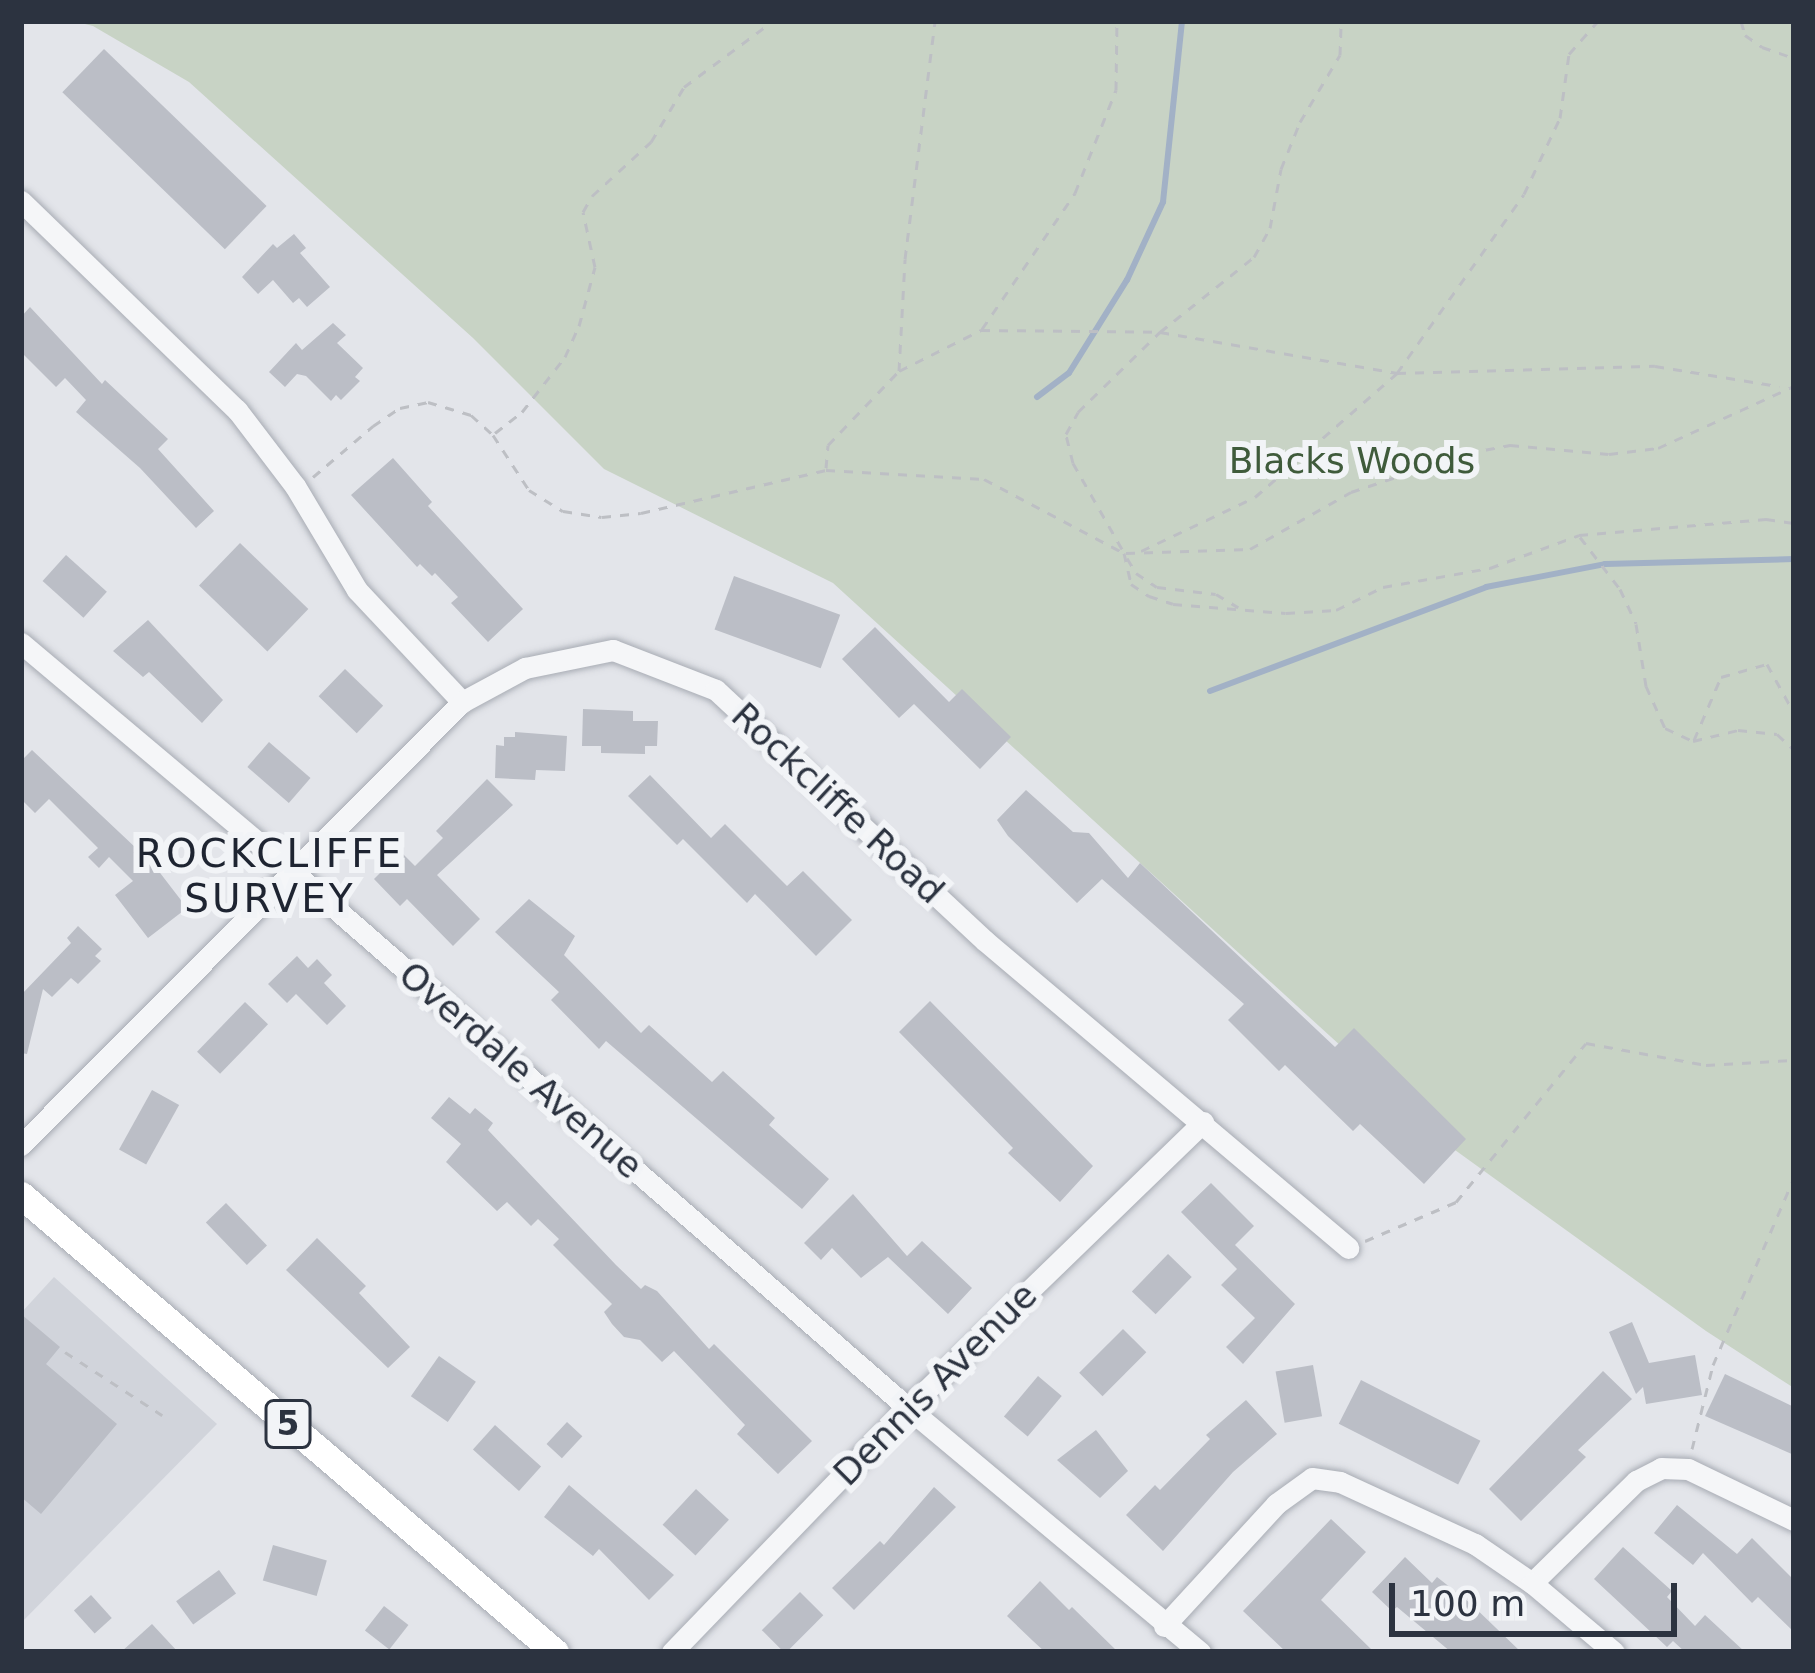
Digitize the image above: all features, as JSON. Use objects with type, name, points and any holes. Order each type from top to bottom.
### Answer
[{"type":"main road","name":"5","points":[[21,1195],[555,1652]]},
{"type":"street","points":[[21,201],[237,410],[295,486],[358,590],[462,702]]},
{"type":"street","name":"Overdale Avenue","points":[[21,643],[291,870],[908,1408],[1200,1652]]},
{"type":"street","name":"Rockcliffe Road","points":[[21,1145],[462,702],[525,668],[613,650],[716,690],[983,940],[1348,1248]]},
{"type":"street","name":"Dennis Avenue","points":[[672,1652],[908,1408],[1203,1122]]},
{"type":"street","points":[[1532,1583],[1636,1481],[1660,1468],[1688,1468],[1794,1520]]},
{"type":"street","points":[[1164,1626],[1276,1504],[1312,1478],[1340,1482],[1474,1544],[1532,1583],[1614,1652]]},
{"type":"path","points":[[493,435],[522,412],[565,357],[579,326],[595,267],[583,212],[592,196],[651,142],[684,87],[773,21]]},
{"type":"path","points":[[899,371],[904,259],[935,21]]},
{"type":"path","points":[[981,330],[1075,193],[1116,90],[1117,21]]},
{"type":"path","points":[[1242,609],[1216,594],[1157,587],[1136,573],[1073,463],[1066,434],[1078,412],[1160,332],[1254,257],[1270,229],[1282,169],[1300,122],[1340,56],[1341,21]]},
{"type":"path","points":[[1140,552],[1255,496],[1396,373],[1524,194],[1561,118],[1569,54],[1598,21]]},
{"type":"path","points":[[1741,21],[1745,35],[1762,47],[1794,58]]},
{"type":"path","points":[[826,470],[828,445],[899,371],[981,330],[1160,332],[1396,373],[1655,366],[1794,386]]},
{"type":"path","points":[[295,486],[400,408],[428,403],[452,406],[493,435],[529,490],[563,511],[602,517],[641,514],[826,470],[985,479],[1124,553],[1250,549],[1352,492],[1468,453],[1510,445],[1609,454],[1658,448],[1782,387]]},
{"type":"path","points":[[1124,553],[1131,584],[1173,604],[1336,610],[1384,587],[1490,568],[1579,535],[1766,519],[1794,523]]},
{"type":"path","points":[[1579,535],[1620,589],[1636,624],[1646,686],[1665,728],[1693,741],[1738,730],[1777,734],[1794,750]]},
{"type":"path","points":[[1693,741],[1721,677],[1767,664],[1794,713]]},
{"type":"path","points":[[1348,1248],[1456,1202],[1586,1043],[1706,1065],[1794,1060]]},
{"type":"path","points":[[1688,1468],[1713,1365],[1794,1178]]},
{"type":"path","points":[[65,1352],[162,1414]]},
{"type":"shaded area","points":[[54,1277],[217,1424],[21,1623],[21,1313]]},
{"type":"green space","name":"Blacks Woods","points":[[73,21],[1794,21],[1794,1388],[1706,1331],[1455,1150],[833,583],[604,469],[473,338],[189,82],[93,26]]},
{"type":"building","points":[[104,49],[267,206],[225,249],[62,92]]},
{"type":"building","points":[[294,234],[306,248],[300,253],[330,287],[307,307],[299,298],[293,303],[273,280],[258,294],[242,277],[273,244],[277,248]]},
{"type":"building","points":[[30,307],[102,384],[105,380],[168,439],[158,449],[214,511],[196,528],[140,468],[76,412],[86,400],[65,378],[56,387],[21,352],[21,317]]},
{"type":"building","points":[[333,323],[346,335],[337,343],[363,368],[355,377],[360,381],[341,400],[336,395],[331,401],[306,376],[297,374],[285,387],[269,372],[296,343],[302,350]]},
{"type":"building","points":[[393,458],[432,502],[428,506],[523,609],[488,642],[451,603],[458,597],[435,573],[432,576],[420,564],[417,567],[351,495]]},
{"type":"building","points":[[240,543],[308,609],[267,651],[199,585]]},
{"type":"building","points":[[66,555],[107,592],[83,618],[43,581]]},
{"type":"building","points":[[734,576],[840,615],[821,668],[715,630]]},
{"type":"building","points":[[148,620],[223,700],[202,723],[149,672],[143,677],[113,651]]},
{"type":"building","points":[[875,627],[949,702],[962,689],[1011,737],[980,769],[914,704],[899,718],[842,659]]},
{"type":"building","points":[[345,669],[383,706],[357,733],[319,696]]},
{"type":"building","points":[[583,709],[633,711],[633,721],[658,721],[657,746],[645,746],[645,754],[601,753],[601,746],[582,746]]},
{"type":"building","points":[[515,732],[567,736],[565,771],[536,770],[535,780],[495,778],[496,745],[504,746],[504,737],[515,737]]},
{"type":"building","points":[[269,742],[311,778],[289,803],[247,767]]},
{"type":"building","points":[[32,750],[154,865],[187,908],[148,938],[115,895],[133,881],[109,857],[99,868],[88,857],[98,848],[49,799],[35,813],[21,799],[21,761]]},
{"type":"building","points":[[650,775],[711,838],[725,824],[787,886],[803,871],[852,920],[816,956],[755,894],[747,903],[683,839],[677,845],[628,796]]},
{"type":"building","points":[[487,779],[513,805],[437,875],[480,919],[453,946],[407,899],[400,906],[374,879],[401,852],[415,866],[443,838],[436,831]]},
{"type":"building","points":[[1026,790],[1073,832],[1089,833],[1128,878],[1140,863],[1335,1047],[1354,1028],[1466,1139],[1424,1184],[1360,1124],[1353,1131],[1285,1065],[1279,1071],[1228,1020],[1244,1004],[1102,879],[1077,903],[1008,836],[997,820]]},
{"type":"building","points":[[529,899],[575,936],[564,955],[641,1033],[649,1025],[712,1082],[723,1071],[775,1118],[769,1125],[829,1179],[802,1209],[606,1041],[599,1049],[551,1000],[559,992],[495,932]]},
{"type":"building","points":[[78,926],[102,949],[95,956],[101,961],[78,984],[71,978],[52,997],[43,989],[27,1054],[21,1053],[21,995],[71,943],[67,938]]},
{"type":"building","points":[[297,956],[308,968],[317,959],[332,975],[324,983],[346,1006],[327,1025],[296,994],[287,1003],[268,984]]},
{"type":"building","points":[[930,1001],[1093,1166],[1060,1202],[1008,1153],[1013,1148],[899,1032]]},
{"type":"building","points":[[245,1002],[268,1024],[220,1074],[197,1052]]},
{"type":"building","points":[[152,1090],[179,1105],[146,1165],[119,1149]]},
{"type":"building","points":[[449,1097],[470,1114],[475,1108],[493,1123],[488,1130],[616,1265],[641,1289],[645,1285],[657,1291],[709,1349],[714,1344],[812,1441],[778,1474],[737,1434],[745,1425],[674,1351],[662,1362],[640,1340],[624,1337],[604,1312],[612,1304],[553,1245],[559,1239],[538,1219],[531,1226],[507,1202],[497,1211],[446,1162],[461,1144],[431,1118]]},
{"type":"building","points":[[1211,1183],[1254,1226],[1235,1245],[1295,1304],[1243,1364],[1226,1347],[1255,1318],[1221,1285],[1237,1269],[1181,1212]]},
{"type":"building","points":[[853,1194],[907,1256],[922,1241],[972,1288],[948,1314],[888,1257],[861,1278],[832,1248],[821,1260],[804,1243]]},
{"type":"building","points":[[226,1203],[267,1245],[247,1265],[206,1222]]},
{"type":"building","points":[[317,1238],[366,1286],[359,1293],[410,1347],[388,1368],[286,1270]]},
{"type":"building","points":[[1168,1254],[1192,1277],[1156,1314],[1132,1291]]},
{"type":"building","points":[[21,1314],[60,1347],[46,1364],[117,1424],[41,1514],[21,1497]]},
{"type":"building","points":[[1632,1322],[1649,1363],[1695,1355],[1702,1395],[1646,1404],[1643,1387],[1636,1394],[1609,1332]]},
{"type":"building","points":[[1123,1329],[1146,1352],[1102,1396],[1079,1373]]},
{"type":"building","points":[[439,1356],[476,1382],[448,1422],[411,1396]]},
{"type":"building","points":[[1313,1365],[1322,1416],[1285,1423],[1276,1372]]},
{"type":"building","points":[[1603,1371],[1632,1399],[1578,1450],[1586,1457],[1521,1521],[1489,1489]]},
{"type":"building","points":[[1725,1374],[1794,1407],[1794,1455],[1705,1416]]},
{"type":"building","points":[[1038,1376],[1062,1396],[1028,1437],[1004,1417]]},
{"type":"building","points":[[1361,1380],[1480,1441],[1458,1484],[1339,1424]]},
{"type":"building","points":[[1246,1400],[1277,1434],[1233,1472],[1163,1551],[1126,1515],[1155,1485],[1160,1490],[1210,1439],[1206,1435]]},
{"type":"building","points":[[567,1422],[582,1436],[562,1458],[547,1444]]},
{"type":"building","points":[[495,1425],[541,1466],[519,1491],[473,1450]]},
{"type":"building","points":[[1096,1430],[1128,1471],[1100,1498],[1057,1460]]},
{"type":"building","points":[[569,1485],[674,1575],[649,1600],[599,1549],[593,1556],[544,1517]]},
{"type":"building","points":[[934,1487],[956,1507],[854,1610],[832,1588],[880,1541],[884,1545]]},
{"type":"building","points":[[696,1489],[729,1520],[695,1556],[663,1525]]},
{"type":"building","points":[[1677,1505],[1737,1554],[1752,1538],[1794,1580],[1794,1632],[1758,1597],[1752,1603],[1703,1553],[1693,1565],[1654,1533]]},
{"type":"building","points":[[1331,1519],[1366,1552],[1321,1600],[1374,1652],[1286,1652],[1243,1611]]},
{"type":"building","points":[[273,1545],[327,1560],[317,1596],[263,1581]]},
{"type":"building","points":[[1623,1547],[1672,1591],[1667,1597],[1695,1626],[1705,1615],[1745,1652],[1685,1652],[1673,1641],[1667,1647],[1594,1579]]},
{"type":"building","points":[[1405,1557],[1432,1583],[1437,1577],[1470,1603],[1521,1652],[1451,1652],[1397,1607],[1392,1611],[1372,1592]]},
{"type":"building","points":[[219,1570],[236,1593],[193,1625],[176,1601]]},
{"type":"building","points":[[1040,1581],[1118,1652],[1045,1652],[1007,1616]]},
{"type":"building","points":[[800,1592],[823,1615],[787,1652],[762,1630]]},
{"type":"building","points":[[91,1595],[112,1618],[95,1633],[74,1610]]},
{"type":"building","points":[[384,1606],[408,1625],[389,1650],[365,1630]]},
{"type":"building","points":[[152,1624],[178,1652],[121,1652]]},
{"type":"waterway","points":[[1037,397],[1069,373],[1127,280],[1163,202],[1182,21]]},
{"type":"waterway","points":[[1210,691],[1486,587],[1605,564],[1794,559]]},
{"type":"district","name":"ROCKCLIFFE SURVEY","points":[[270,878]]}]
